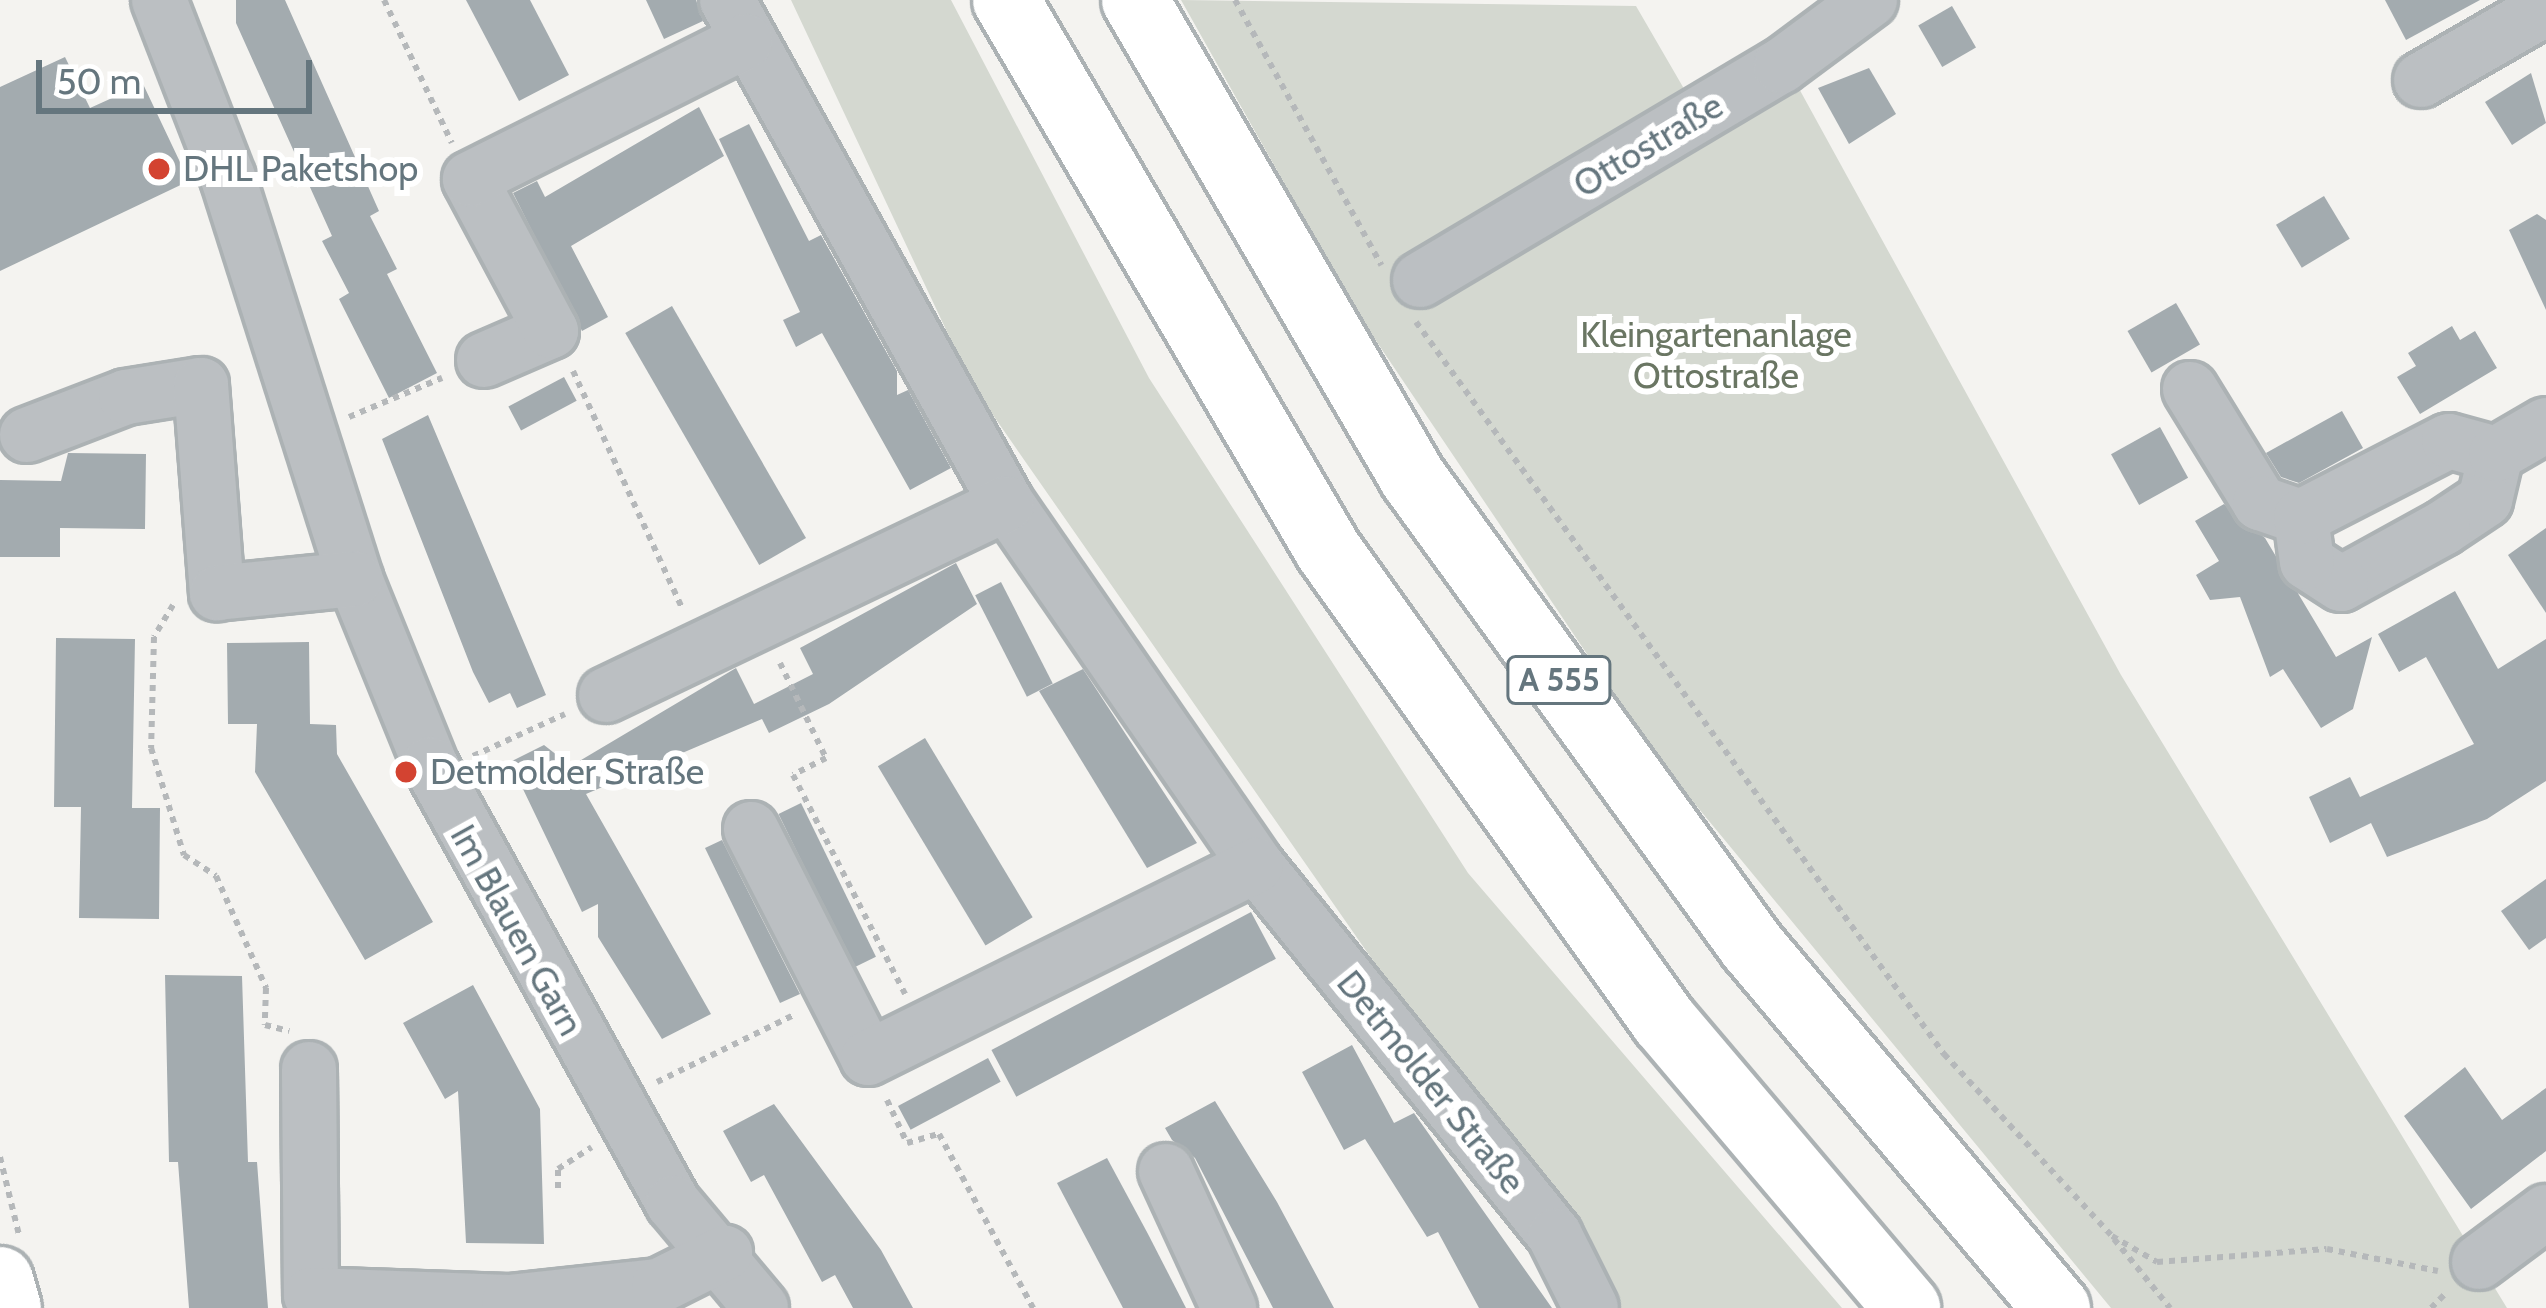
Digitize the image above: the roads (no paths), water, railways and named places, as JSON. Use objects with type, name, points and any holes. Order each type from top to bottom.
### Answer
[{"type":"main road","name":"A 555","points":[[1006,0],[1328,550],[1664,1021],[1907,1308]]},
{"type":"main road","name":"A 555","points":[[1136,0],[1413,478],[1751,945],[2057,1308]]},
{"type":"main road","points":[[0,1280],[8,1308]]},
{"type":"street","name":"Im Blauen Garn","points":[[159,0],[228,178],[355,579],[498,904],[673,1203],[725,1253],[761,1308]]},
{"type":"street","name":"Ottostraße","points":[[1405,288],[1780,66],[1870,0]]},
{"type":"street","points":[[2421,80],[2546,8]]},
{"type":"street","name":"Detmolder Straße","points":[[484,360],[551,332],[470,179],[736,20],[1006,504],[1256,865],[1555,1235],[1591,1308]]},
{"type":"street","points":[[27,435],[126,397],[201,385],[218,593],[355,579]]},
{"type":"street","points":[[2189,388],[2260,503],[2301,518],[2449,441],[2496,454],[2546,425]]},
{"type":"street","points":[[2301,518],[2307,562],[2341,584],[2485,500],[2496,454]]},
{"type":"street","points":[[606,695],[1006,504]]},
{"type":"street","points":[[751,829],[868,1058],[1256,865]]},
{"type":"street","points":[[310,1069],[311,1295],[509,1305],[659,1286],[725,1253]]},
{"type":"street","points":[[1166,1171],[1228,1308]]},
{"type":"street","points":[[2471,1269],[2546,1212]]},
{"type":"place","name":"DHL Paketshop","points":[[159,169]]},
{"type":"place","name":"Detmolder Straße","points":[[406,772]]},
{"type":"park label","name":"Kleingartenanlage Ottostraße","points":[[1716,354]]}]
